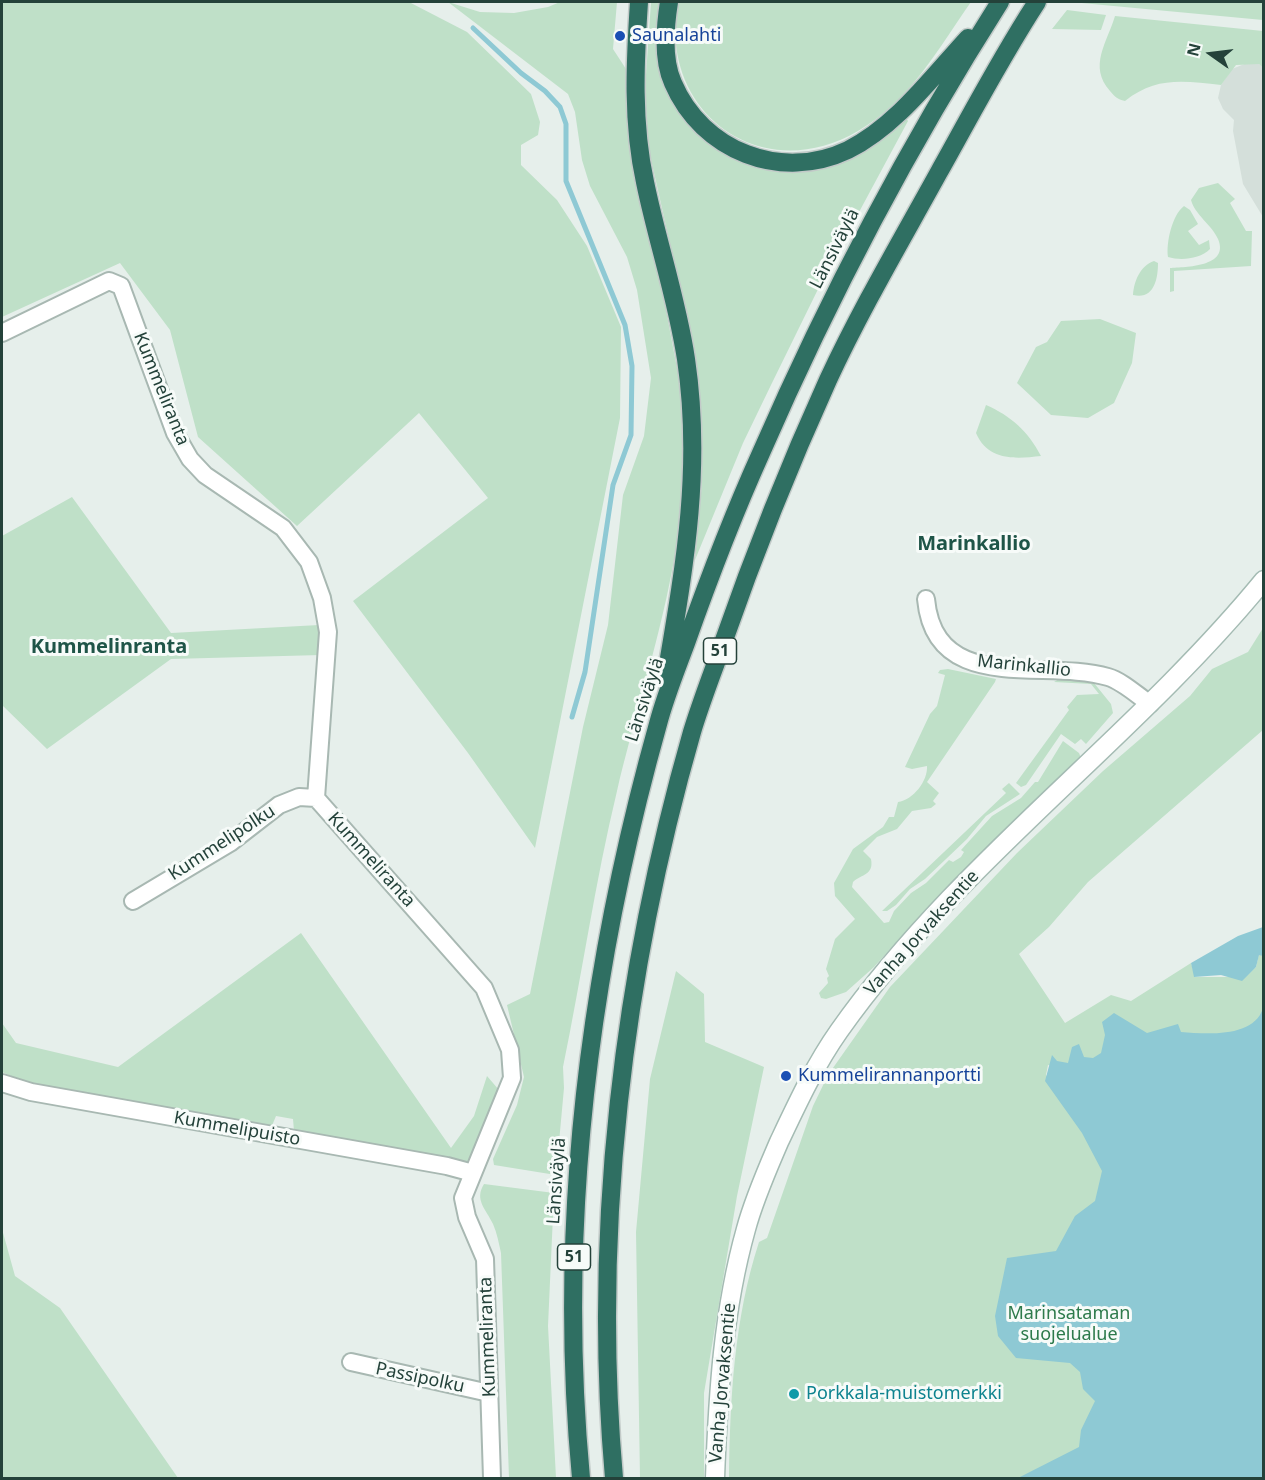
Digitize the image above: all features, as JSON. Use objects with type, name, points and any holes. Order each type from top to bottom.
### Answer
[{"type":"highway","points":[[639,2],[635,68],[637,128],[644,182],[686,358],[693,465],[689,541],[659,720]]},
{"type":"highway","points":[[669,2],[668,63],[672,81],[684,103],[711,134],[730,147],[775,163],[796,164],[848,149],[877,131],[899,112],[997,6]]},
{"type":"highway","name":"Länsiväylä","points":[[580,1479],[572,1300],[578,1178],[590,1035],[618,876],[659,720],[722,540],[797,370],[861,242],[927,121],[997,6]]},
{"type":"highway","name":"51","points":[[614,1479],[610,1433],[608,1297],[612,1178],[632,1010],[656,876],[693,730],[756,549],[830,377],[892,257],[1035,6]]},
{"type":"main road","name":"Vanha Jorvaksentie","points":[[715,1479],[718,1400],[728,1307],[746,1226],[768,1168],[812,1075],[838,1032],[890,964],[920,930],[1149,704],[1234,616],[1263,580]]},
{"type":"street","name":"Kummeliranta","points":[[2,333],[109,281],[121,286],[175,433],[190,459],[206,476],[283,528],[309,562],[322,598],[328,632],[316,798],[484,988],[510,1050],[512,1078],[463,1198],[467,1217],[485,1259],[492,1479]]},
{"type":"street","name":"Marinkallio","points":[[926,599],[932,628],[953,654],[980,666],[1087,672],[1110,677],[1149,704]]},
{"type":"street","name":"Kummelipolku","points":[[134,901],[230,843],[279,805],[299,797],[316,798]]},
{"type":"street","name":"Kummelipuisto","points":[[2,1083],[31,1092],[447,1166],[472,1173]]},
{"type":"street","name":"Passipolku","points":[[351,1362],[489,1393]]},
{"type":"shaded area","points":[[1247,63],[1259,64],[1263,68],[1263,217],[1243,184],[1233,131],[1234,120],[1223,109],[1218,98],[1221,85],[1232,69]]},
{"type":"green space","points":[[2,2],[409,2],[467,32],[531,94],[540,122],[538,135],[521,145],[521,165],[557,200],[587,246],[621,327],[620,418],[535,848],[468,753],[353,601],[488,498],[419,413],[297,526],[198,437],[170,330],[120,263],[2,317]]},
{"type":"green space","points":[[448,2],[480,12],[514,13],[548,7],[560,2],[617,2],[613,49],[626,69],[628,109],[683,400],[685,453],[676,551],[655,645],[617,791],[595,894],[563,1067],[564,1088],[556,1175],[494,1165],[493,1159],[517,1105],[524,1077],[507,1005],[530,994],[583,727],[608,625],[623,495],[644,436],[651,378],[637,290],[627,257],[590,186],[582,160],[575,112],[568,94]]},
{"type":"green space","points":[[651,2],[660,2],[659,49],[666,75],[684,118],[800,171],[830,165],[858,154],[906,118],[908,121],[823,279],[771,385],[743,443],[695,560],[702,482],[699,410],[684,306],[648,146],[645,89]]},
{"type":"green space","points":[[678,2],[971,2],[922,73],[893,105],[876,119],[858,131],[822,146],[786,150],[753,144],[724,129],[700,106],[684,77],[676,41]]},
{"type":"green space","points":[[1071,2],[1263,3],[1263,20]]},
{"type":"green space","points":[[1067,10],[1106,15],[1101,30],[1052,29]]},
{"type":"green space","points":[[1115,16],[1263,31],[1263,68],[1259,64],[1236,65],[1221,85],[1171,82],[1148,87],[1125,101],[1116,98],[1100,73],[1101,54]]},
{"type":"green space","points":[[1218,183],[1235,199],[1230,203],[1246,231],[1252,231],[1251,266],[1174,271],[1174,291],[1170,292],[1170,268],[1204,264],[1218,255],[1220,248],[1218,239],[1191,200],[1199,188]]},
{"type":"green space","points":[[1184,206],[1190,210],[1198,224],[1188,231],[1199,245],[1209,240],[1210,249],[1190,258],[1168,257],[1171,230],[1176,216]]},
{"type":"green space","points":[[1154,261],[1158,263],[1153,287],[1146,294],[1133,295],[1139,275],[1145,266]]},
{"type":"green space","points":[[1100,319],[1136,333],[1132,363],[1114,403],[1088,418],[1051,415],[1017,383],[1036,347],[1047,342],[1061,321]]},
{"type":"green space","points":[[986,405],[1018,425],[1041,456],[1022,458],[1003,456],[988,449],[976,433]]},
{"type":"green space","points":[[72,497],[171,633],[319,625],[321,655],[171,659],[47,749],[2,705],[2,536]]},
{"type":"green space","name":"Marinsataman suojelualue","points":[[1263,628],[1263,730],[1088,882],[1049,927],[1019,954],[1065,1023],[1111,995],[1131,1001],[1191,963],[1195,977],[1245,977],[1256,967],[1259,954],[1263,956],[1263,1059],[1107,1063],[1065,1069],[1048,1065],[1046,1075],[1215,1323],[1149,1478],[729,1478],[735,1359],[751,1271],[759,1242],[767,1238],[813,1106],[828,1075],[890,987],[1017,853],[1103,771],[1190,696],[1212,669],[1248,652]]},
{"type":"green space","points":[[948,669],[996,679],[927,782],[939,793],[933,801],[936,804],[931,808],[912,811],[897,829],[877,837],[863,851],[871,859],[871,868],[853,882],[852,887],[884,923],[889,922],[894,911],[911,893],[926,883],[949,860],[953,862],[961,857],[964,852],[961,850],[992,816],[1021,798],[1035,782],[1038,782],[1063,741],[1079,753],[1081,758],[926,909],[874,967],[846,992],[826,999],[821,998],[819,993],[828,983],[829,976],[826,969],[835,939],[855,919],[835,896],[834,883],[853,849],[883,827],[889,817],[894,817],[898,802],[914,794],[925,778],[927,766],[912,769],[905,767],[930,714],[937,706],[945,675],[938,673],[940,670]]},
{"type":"green space","points":[[1059,679],[1094,683],[1111,704],[1113,713],[1086,744],[1081,739],[1075,744],[1061,734],[1026,785],[1021,787],[1016,783],[1069,710],[1067,707],[1077,695],[1099,694],[1091,684],[1054,682]]},
{"type":"green space","points":[[1009,783],[1020,794],[986,816],[967,839],[925,879],[910,889],[896,905],[887,911],[882,911],[1006,793],[1002,789]]},
{"type":"green space","points":[[301,933],[451,1148],[474,1116],[487,1076],[499,1090],[478,1148],[468,1161],[460,1163],[294,1131],[293,1119],[276,1116],[271,1128],[23,1081],[2,1072],[2,1023],[16,1043],[118,1067]]},
{"type":"green space","points":[[676,971],[704,994],[705,1042],[764,1067],[737,1196],[704,1393],[704,1478],[640,1478],[636,1232],[650,1079]]},
{"type":"green space","points":[[484,1184],[554,1193],[548,1326],[556,1478],[509,1478],[501,1253],[494,1227],[481,1200],[480,1195]]},
{"type":"green space","points":[[2,1229],[15,1276],[60,1308],[178,1478],[2,1478]]},
{"type":"water","points":[[1263,927],[1263,956],[1259,955],[1256,967],[1242,981],[1221,975],[1194,977],[1191,963],[1238,936]]},
{"type":"water","points":[[1263,1008],[1263,1478],[1018,1478],[1079,1447],[1081,1430],[1095,1401],[1083,1389],[1080,1372],[1070,1363],[1016,1358],[998,1336],[995,1316],[1007,1258],[1056,1251],[1075,1216],[1095,1201],[1102,1171],[1082,1133],[1045,1081],[1052,1055],[1057,1061],[1068,1063],[1072,1047],[1079,1044],[1084,1057],[1093,1058],[1101,1053],[1105,1035],[1102,1022],[1114,1013],[1147,1033],[1178,1024],[1181,1032],[1216,1033],[1250,1025],[1258,1018]]},
{"type":"waterway","points":[[473,28],[560,107],[566,124],[566,181],[625,325],[632,366],[631,435],[613,485],[585,672],[572,717]]},
{"type":"place","name":"Saunalahti","points":[[620,36]]},
{"type":"place","name":"Kummelirannanportti","points":[[786,1076]]},
{"type":"place","name":"Porkkala-muistomerkki","points":[[794,1394]]},
{"type":"district","name":"Marinkallio","points":[[974,544]]},
{"type":"district","name":"Kummelinranta","points":[[109,647]]}]
